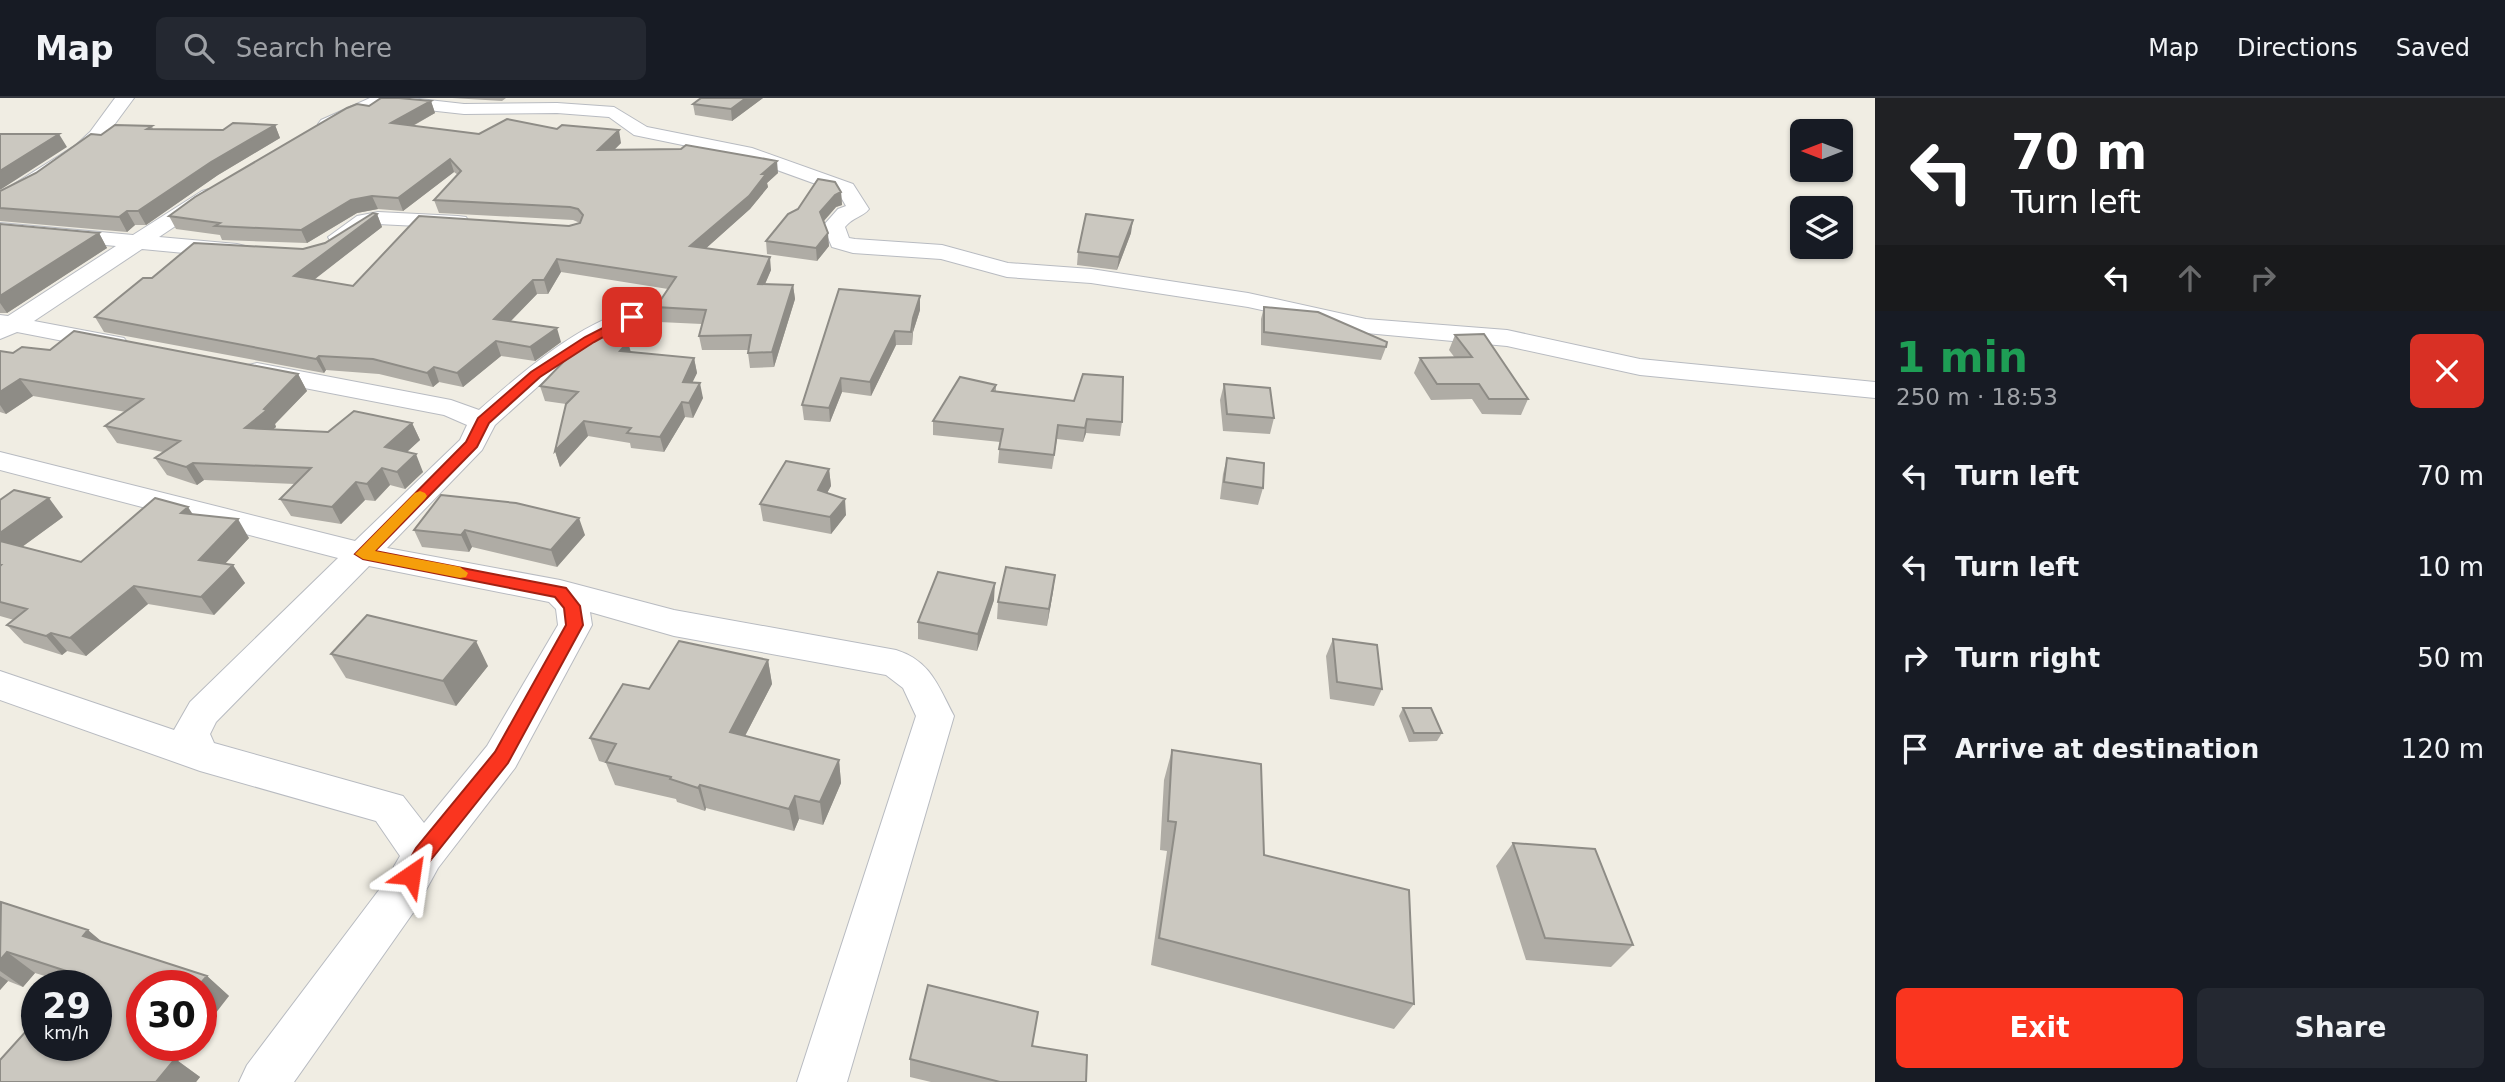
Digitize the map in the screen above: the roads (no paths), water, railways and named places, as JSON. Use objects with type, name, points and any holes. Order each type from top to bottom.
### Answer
[{"type":"street","points":[[0,201],[91,142],[104,128],[114,106],[125,98]]},
{"type":"street","points":[[309,135],[345,114],[380,99],[464,109],[557,108],[614,111],[641,131],[745,152],[846,188],[858,209],[845,214],[834,226],[840,242],[853,246],[942,252],[1007,270],[1091,276],[1248,300],[1366,326],[1507,338],[1640,367],[1875,390]]},
{"type":"street","points":[[5,325],[143,240],[228,183]]},
{"type":"street","points":[[322,249],[365,221],[378,218],[476,224]]},
{"type":"street","points":[[0,229],[35,230],[263,253]]},
{"type":"street","points":[[0,251],[35,230]]},
{"type":"street","points":[[200,755],[191,734],[203,712],[472,444],[483,421],[535,374],[590,339],[632,317]]},
{"type":"street","points":[[5,325],[147,349]]},
{"type":"street","points":[[226,365],[451,408],[483,421]]},
{"type":"street","points":[[0,461],[363,554],[560,592],[674,623],[896,663],[917,679],[935,716],[822,1082]]},
{"type":"street","points":[[264,1082],[400,896],[423,855],[501,757],[575,625],[572,606],[560,592]]},
{"type":"street","points":[[0,685],[200,755],[389,808],[423,855]]}]
